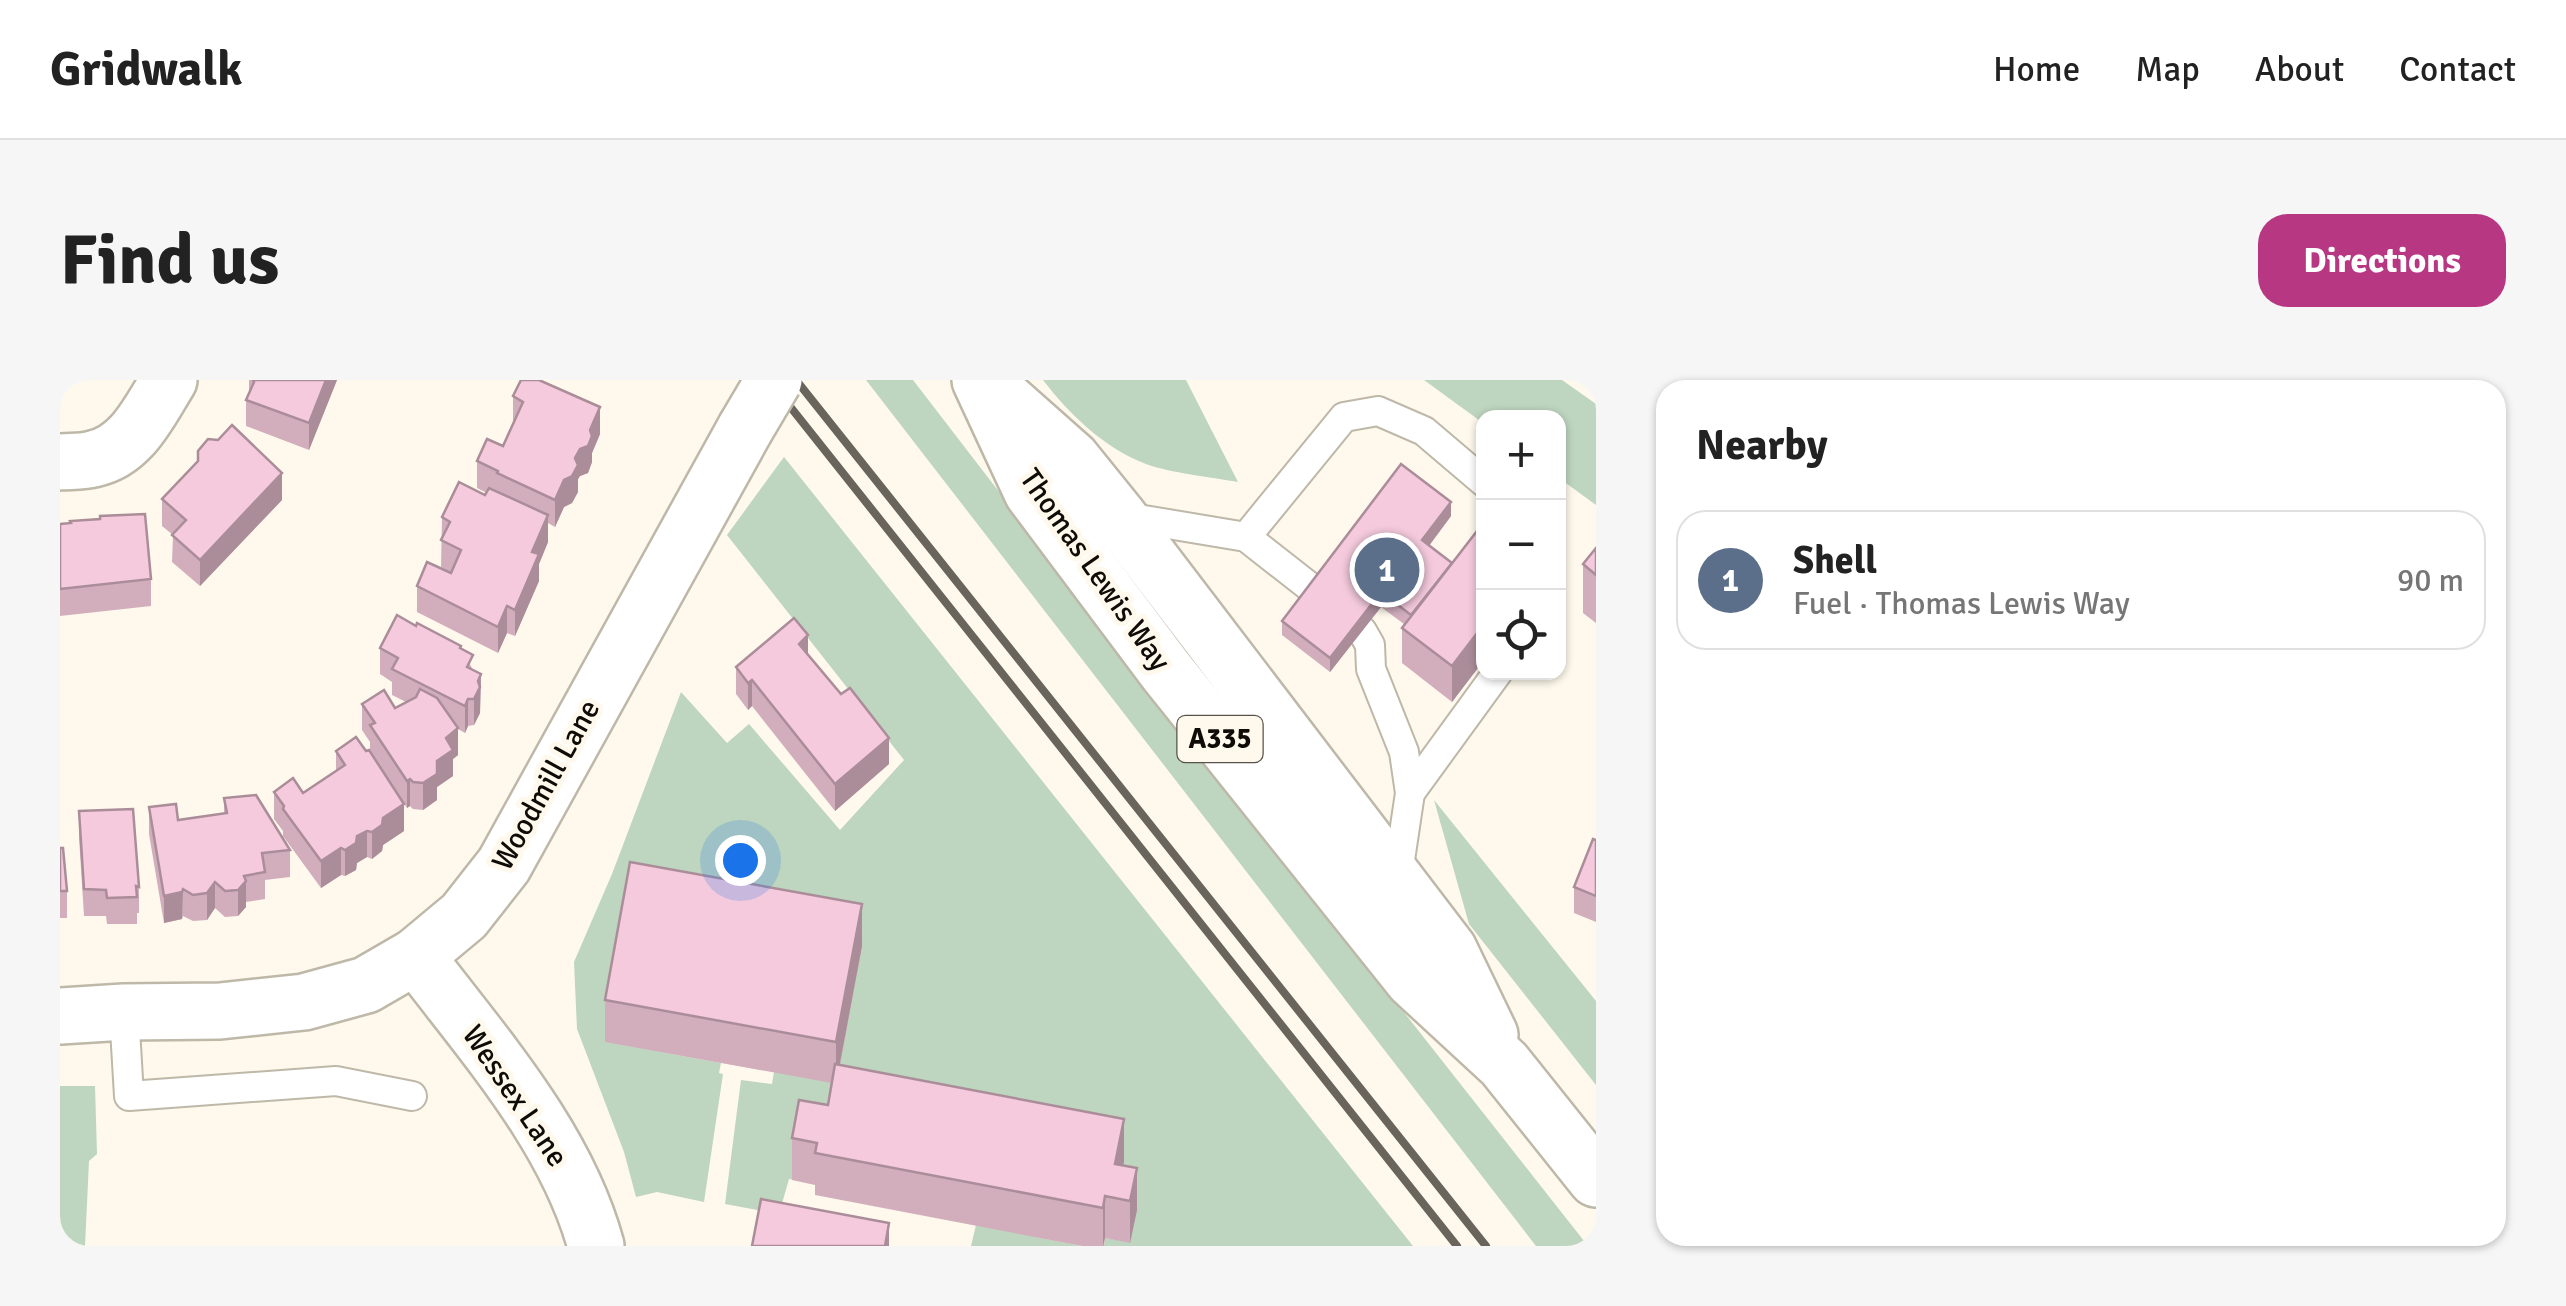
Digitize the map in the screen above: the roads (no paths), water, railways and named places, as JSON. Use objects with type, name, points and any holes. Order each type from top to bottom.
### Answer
[{"type":"main road","points":[[60,462],[93,459],[120,449],[138,429],[168,380]]},
{"type":"main road","name":"Woodmill Lane","points":[[60,1016],[220,1010],[304,1002],[366,985],[416,956],[464,916],[504,865],[774,380]]},
{"type":"main road","name":"Thomas Lewis Way","points":[[981,380],[1072,458],[1397,880],[1449,950],[1504,1064]]},
{"type":"main road","name":"Thomas Lewis Way","points":[[981,380],[1032,492],[1166,671],[1413,980],[1504,1064],[1596,1180]]},
{"type":"main road","name":"Wessex Lane","points":[[416,956],[551,1141],[587,1213],[596,1246]]},
{"type":"lane","points":[[1246,537],[1344,417],[1378,410],[1424,431],[1476,475]]},
{"type":"lane","points":[[1118,516],[1246,537],[1315,592]]},
{"type":"lane","points":[[1362,631],[1370,645],[1372,669],[1404,752],[1410,793],[1397,880]]},
{"type":"lane","points":[[1410,793],[1492,680]]},
{"type":"lane","points":[[124,1012],[129,1096],[336,1082],[412,1096]]},
{"type":"railway","points":[[769,380],[1457,1246]]},
{"type":"railway","points":[[796,380],[1486,1246]]},
{"type":"place","name":"Shell","points":[[1387,570]]}]
